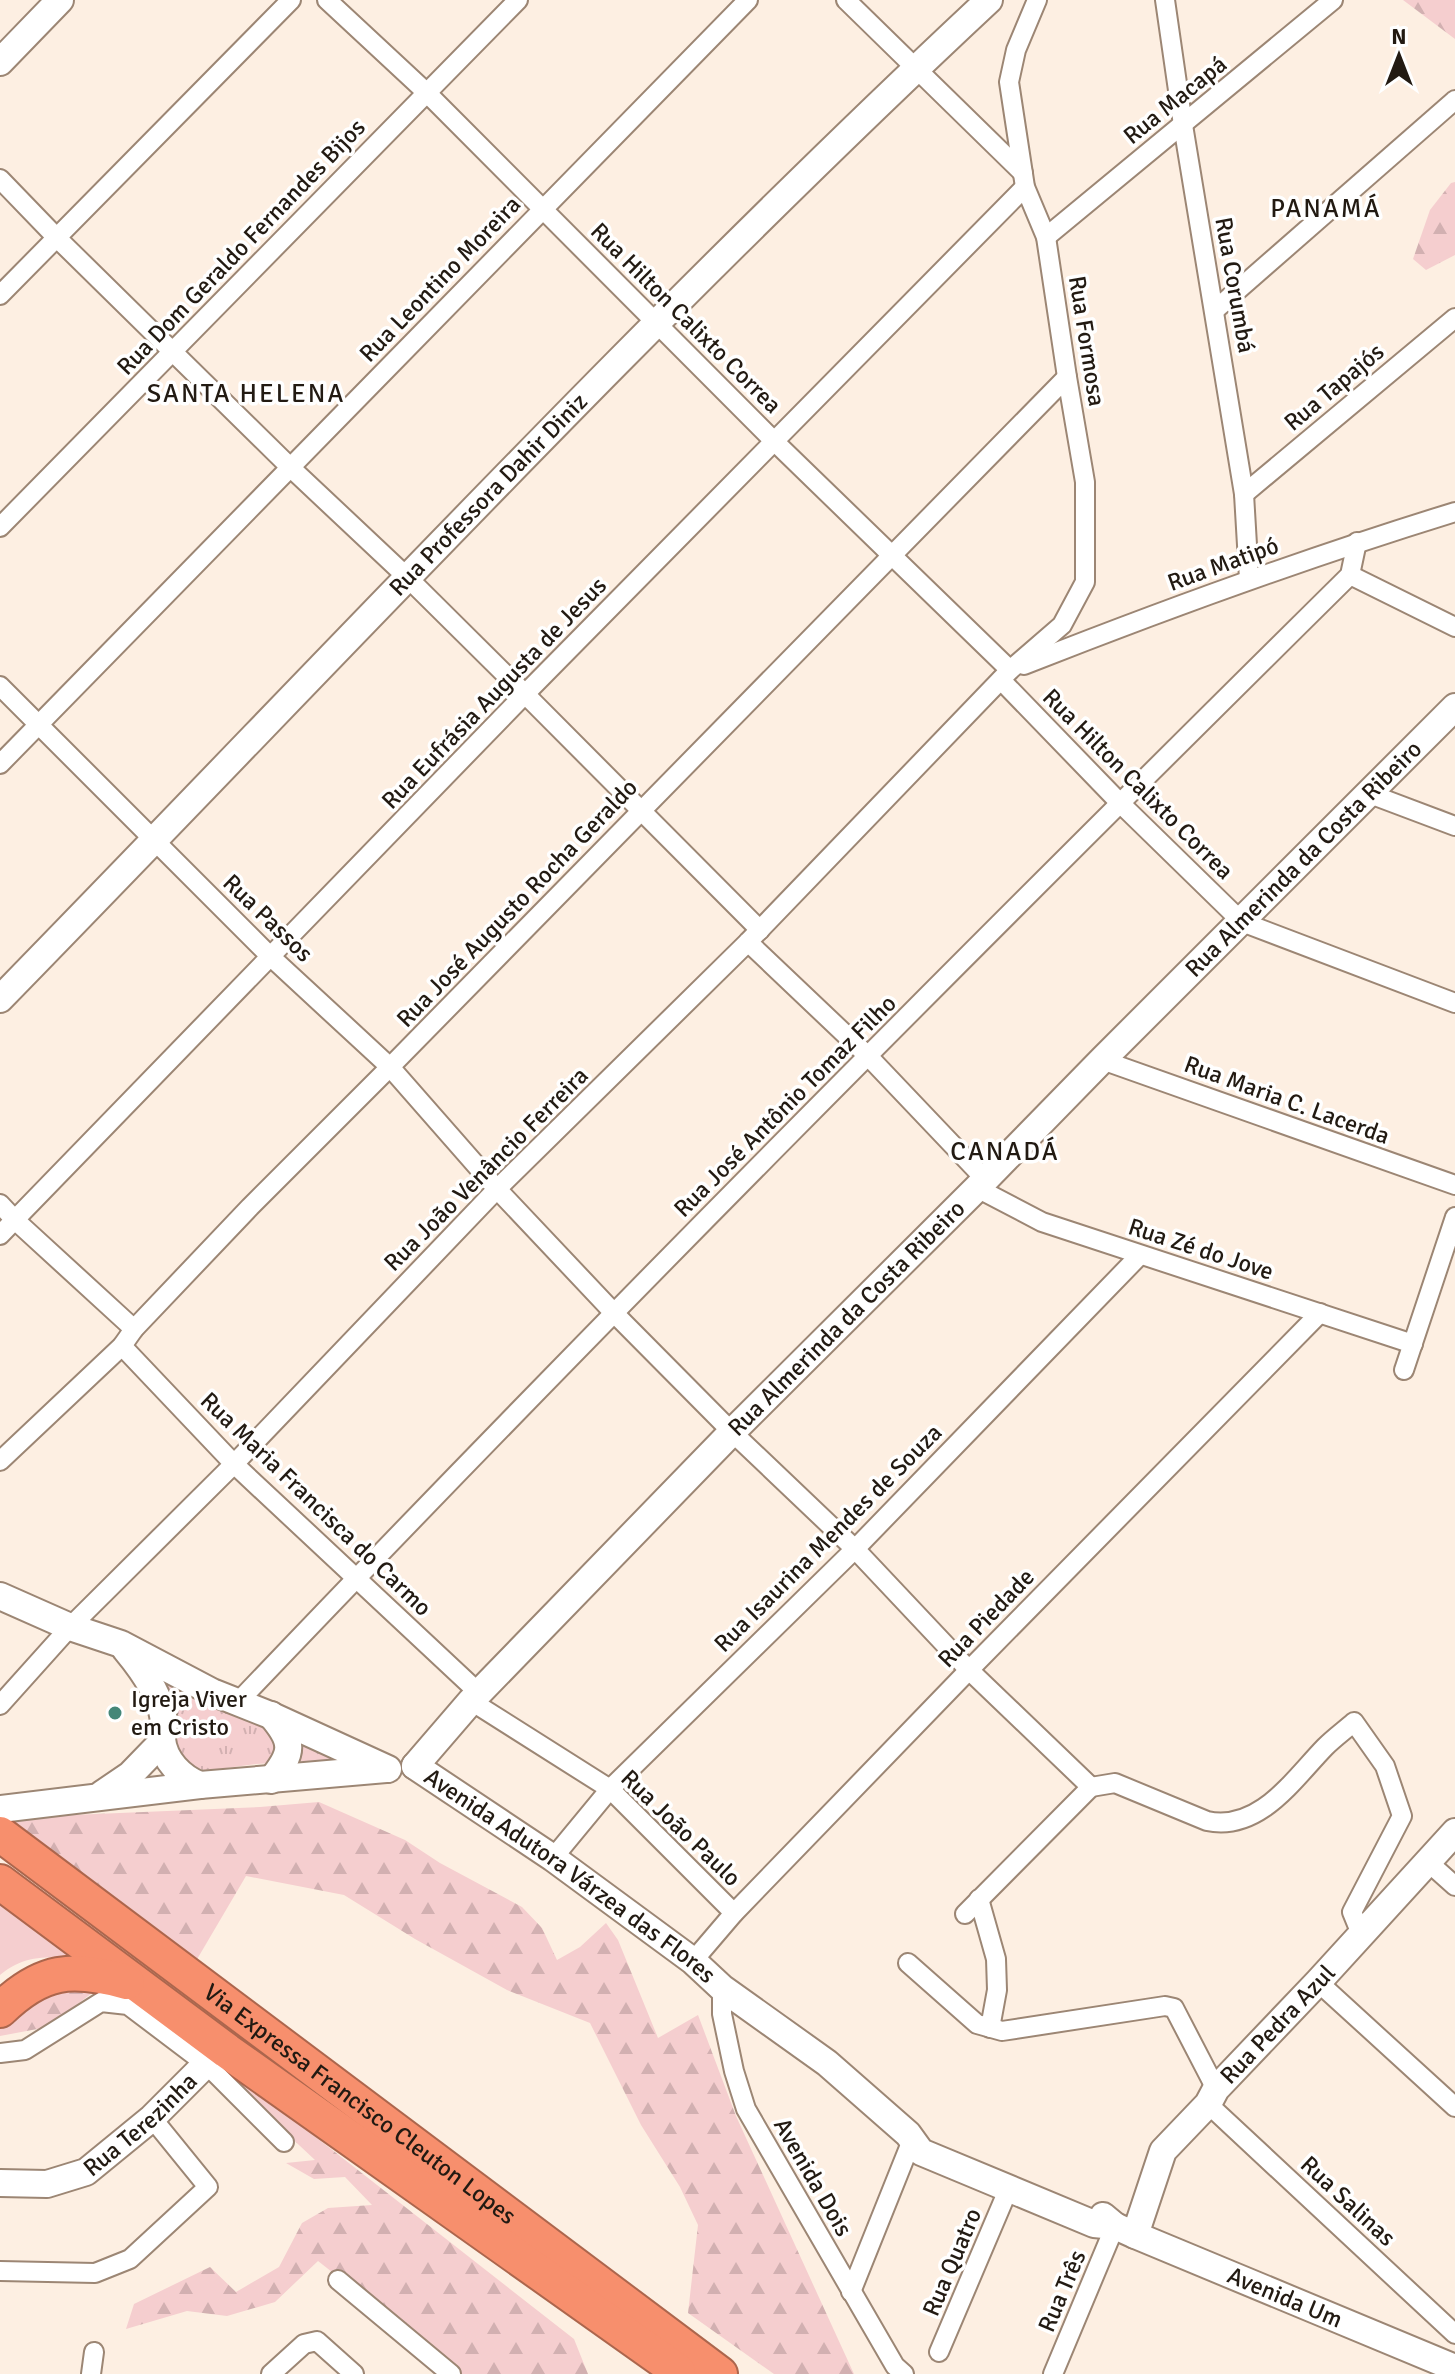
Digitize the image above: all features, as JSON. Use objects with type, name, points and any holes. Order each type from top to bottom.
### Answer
[{"type":"highway","name":"Via Expressa Francisco Cleuton Lopes","points":[[0,1834],[720,2374]]},
{"type":"highway","name":"Via Expressa Francisco Cleuton Lopes","points":[[0,1882],[143,1987],[216,2058],[682,2374]]},
{"type":"highway","points":[[0,2010],[18,1992],[53,1974],[93,1973],[143,1987]]},
{"type":"street","points":[[0,62],[60,0]]},
{"type":"street","points":[[0,295],[291,0]]},
{"type":"street","name":"Rua Hilton Calixto Correa","points":[[327,0],[543,207],[892,556],[1120,803],[1242,922]]},
{"type":"street","name":"Rua Dom Geraldo Fernandes Bijos","points":[[0,527],[518,0]]},
{"type":"street","name":"Rua Leontino Moreira","points":[[0,764],[748,0]]},
{"type":"street","points":[[846,0],[1024,180]]},
{"type":"street","name":"Rua Professora Dahir Diniz","points":[[0,999],[657,324],[989,0]]},
{"type":"street","name":"Rua Formosa","points":[[1005,675],[1062,625],[1085,582],[1085,482],[1046,237],[1024,180],[1009,82],[1016,50],[1037,0]]},
{"type":"street","name":"Rua Corumbá","points":[[1165,0],[1244,494],[1249,579]]},
{"type":"street","name":"Rua Macapá","points":[[1046,237],[1333,0]]},
{"type":"street","points":[[1215,310],[1455,100]]},
{"type":"street","name":"Rua Zé do Jove","points":[[0,179],[641,809],[981,1184],[1042,1222],[1413,1344]]},
{"type":"street","name":"Rua Eufrásia Augusta de Jesus","points":[[0,1235],[525,694],[775,442],[1024,180]]},
{"type":"street","name":"Rua Tapajós","points":[[1244,494],[1455,318]]},
{"type":"street","name":"Rua José Augusto Rocha Geraldo","points":[[0,1461],[122,1346],[134,1329],[250,1207],[1067,377]]},
{"type":"street","name":"Rua Matipó","points":[[1005,675],[1249,579],[1455,512]]},
{"type":"street","points":[[1357,542],[1350,575],[1455,627]]},
{"type":"street","name":"Rua José Antônio Tomaz Filho","points":[[238,1702],[614,1313],[1350,575]]},
{"type":"street","name":"Rua João Venâncio Ferreira","points":[[0,1705],[70,1627],[234,1464],[497,1189],[754,936],[1005,675]]},
{"type":"street","name":"Rua Passos","points":[[0,686],[271,957],[390,1067],[497,1189],[614,1313],[732,1432],[855,1549],[969,1670],[1091,1787]]},
{"type":"street","name":"Rua Almerinda da Costa Ribeiro","points":[[415,1766],[476,1698],[732,1432],[1455,707]]},
{"type":"street","points":[[1370,794],[1455,826]]},
{"type":"street","points":[[1242,922],[1455,1003]]},
{"type":"street","name":"Rua Maria C. Lacerda","points":[[1102,1060],[1455,1185]]},
{"type":"street","points":[[0,1204],[134,1329]]},
{"type":"street","points":[[1404,1370],[1455,1217]]},
{"type":"street","name":"Rua Isaurina Mendes de Souza","points":[[553,1858],[610,1789],[855,1549],[1140,1255]]},
{"type":"street","name":"Rua Piedade","points":[[693,1961],[734,1913],[969,1670],[1320,1313]]},
{"type":"street","name":"Rua Maria Francisca do Carmo","points":[[122,1346],[234,1464],[356,1578],[476,1698]]},
{"type":"street","name":"Avenida Adutora Várzea das Flores","points":[[0,1596],[70,1627],[121,1644],[212,1692],[388,1769]]},
{"type":"street","points":[[121,1644],[141,1668],[154,1692],[169,1761],[185,1779],[200,1785]]},
{"type":"street","points":[[99,1796],[130,1775],[183,1700],[212,1692]]},
{"type":"street","name":"Rua João Paulo","points":[[476,1698],[610,1789],[734,1913]]},
{"type":"street","points":[[270,1715],[285,1732],[289,1749],[284,1764],[271,1780]]},
{"type":"street","points":[[965,1914],[1091,1787],[1115,1783],[1220,1824],[1249,1816],[1270,1805],[1328,1744],[1354,1722],[1385,1766],[1402,1816],[1352,1912],[1361,1934]]},
{"type":"street","points":[[0,1809],[200,1785],[415,1766]]},
{"type":"street","name":"Avenida Adutora Várzea das Flores","points":[[415,1766],[553,1858],[693,1961],[722,1988],[827,2063],[910,2137]]},
{"type":"street","name":"Rua Pedra Azul","points":[[1125,2230],[1163,2151],[1455,1832]]},
{"type":"street","points":[[1427,1861],[1455,1886]]},
{"type":"street","points":[[908,1963],[977,2024],[990,2028],[997,1990],[996,1959],[979,1899]]},
{"type":"street","points":[[1318,1982],[1455,2107]]},
{"type":"street","name":"Avenida Dois","points":[[722,1988],[722,2014],[746,2109],[895,2366],[904,2374]]},
{"type":"street","points":[[0,2053],[25,2050],[101,2002],[128,2005],[216,2058],[284,2142]]},
{"type":"street","name":"Rua Salinas","points":[[990,2028],[1002,2031],[1165,2006],[1174,2008],[1212,2096],[1455,2334]]},
{"type":"street","name":"Rua Terezinha","points":[[0,2183],[47,2184],[86,2172],[152,2118],[216,2058]]},
{"type":"street","points":[[0,2271],[95,2273],[130,2259],[208,2187],[152,2118]]},
{"type":"street","points":[[910,2137],[921,2152],[1008,2190],[1094,2224],[1125,2230]]},
{"type":"street","points":[[910,2137],[1097,2211],[1125,2230]]},
{"type":"street","points":[[851,2292],[910,2137]]},
{"type":"street","name":"Rua Quatro","points":[[939,2352],[1008,2190]]},
{"type":"street","name":"Avenida Um","points":[[1125,2230],[1455,2368]]},
{"type":"street","name":"Rua Três","points":[[1053,2374],[1125,2230]]},
{"type":"street","points":[[338,2280],[451,2374]]},
{"type":"street","points":[[271,2374],[304,2344],[317,2341],[354,2374]]},
{"type":"street","points":[[91,2374],[94,2352]]},
{"type":"green space","points":[[1403,0],[1455,0],[1455,39]]},
{"type":"green space","points":[[1455,182],[1455,255],[1426,270],[1413,259],[1430,210]]},
{"type":"green space","points":[[145,1659],[361,1758],[203,1770],[190,1764],[175,1748]]},
{"type":"green space","points":[[319,1802],[405,1840],[440,1863],[522,1907],[542,1928],[557,1960],[580,1947],[606,1923],[618,1940],[658,2038],[698,2015],[736,2116],[854,2374],[774,2374],[688,2313],[698,2225],[680,2187],[641,2125],[590,2023],[507,1990],[344,1895],[246,1876],[196,1961],[1,1818]]},
{"type":"green space","points":[[0,1904],[71,1957],[25,1961],[0,1975]]},
{"type":"green space","points":[[64,1982],[134,2001],[92,1993],[48,2027],[0,2036],[0,2022]]},
{"type":"green space","points":[[235,2074],[574,2339],[588,2374],[462,2374],[318,2261],[275,2302],[227,2316],[187,2311],[126,2329],[134,2304],[210,2267],[236,2292],[279,2267],[302,2223],[328,2208],[372,2205],[345,2177],[314,2179],[286,2163],[315,2160],[226,2077]]},
{"type":"place","name":"Igreja Viver em Cristo","points":[[115,1713]]},
{"type":"district","name":"PANAMÁ","points":[[1326,209]]},
{"type":"district","name":"SANTA HELENA","points":[[246,394]]},
{"type":"district","name":"CANADÁ","points":[[1005,1152]]}]
